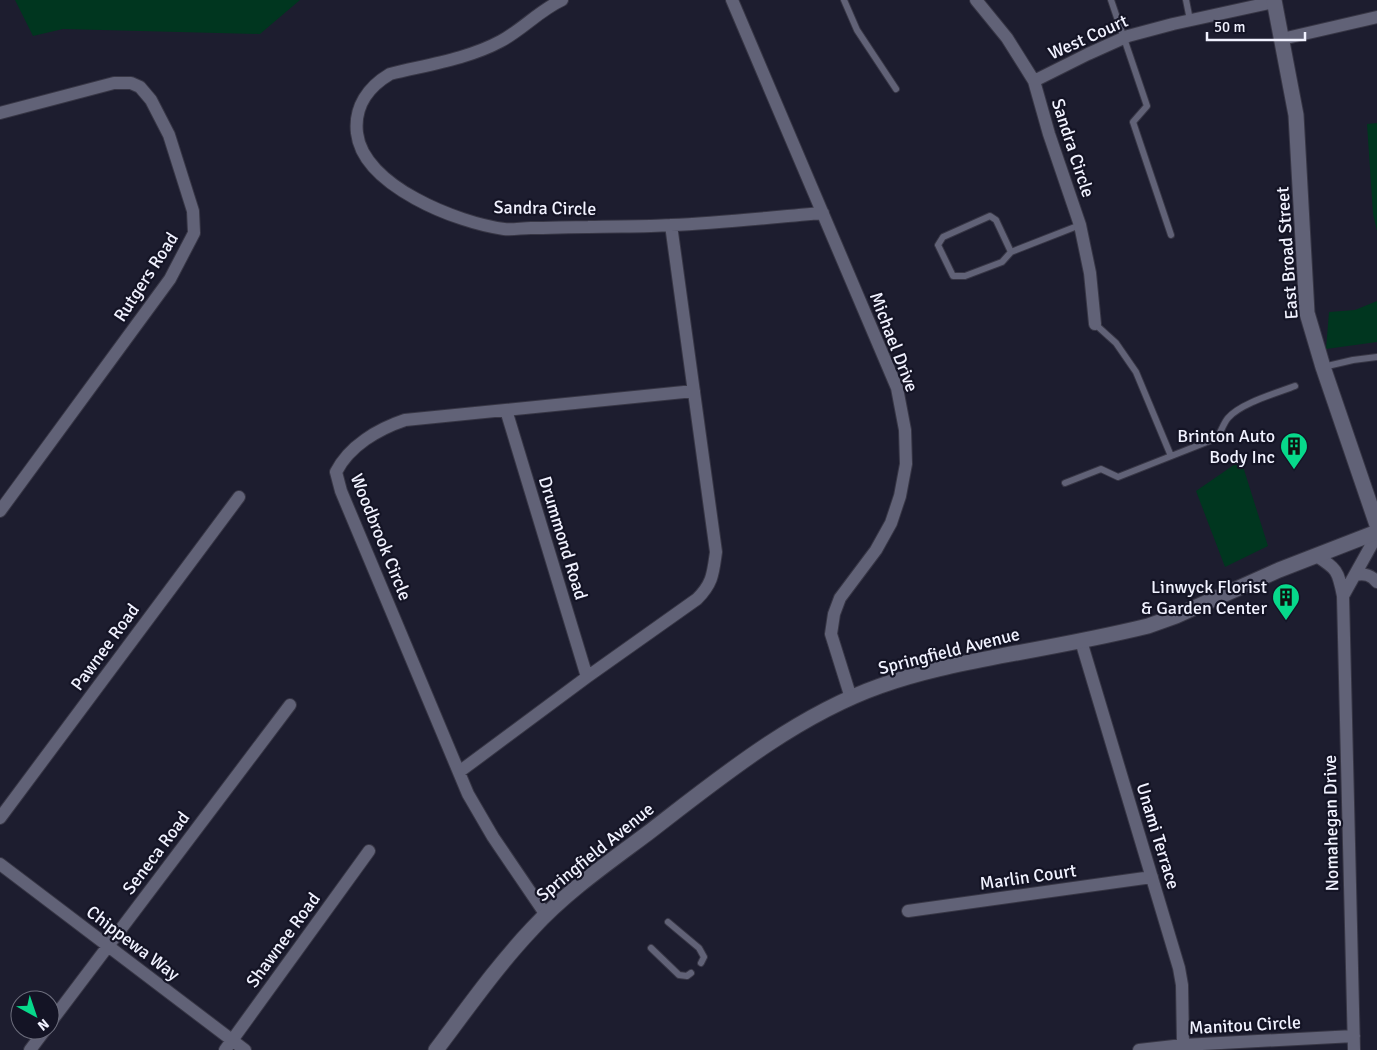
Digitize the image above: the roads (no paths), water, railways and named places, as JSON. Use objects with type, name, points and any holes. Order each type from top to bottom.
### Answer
[{"type":"main road","name":"East Broad Street","points":[[1274,1],[1296,116],[1307,313],[1323,367],[1377,525]]},
{"type":"main road","name":"Springfield Avenue","points":[[436,1050],[514,949],[546,915],[597,872],[676,811],[763,748],[816,715],[851,698],[902,678],[944,667],[1148,626],[1176,616],[1315,555],[1377,533]]},
{"type":"street","name":"Sandra Circle","points":[[562,0],[550,6],[501,41],[468,54],[390,74],[380,80],[364,98],[358,115],[357,134],[365,156],[372,166],[400,190],[427,205],[471,222],[505,229],[671,225],[822,213]]},
{"type":"street","name":"Michael Drive","points":[[732,0],[896,388],[904,430],[906,464],[900,496],[891,523],[876,550],[840,598],[834,614],[831,634],[851,698]]},
{"type":"street","name":"Sandra Circle","points":[[976,0],[1006,38],[1034,81],[1049,134],[1080,225],[1090,272],[1095,324]]},
{"type":"street","name":"West Court","points":[[1034,81],[1124,38],[1190,20],[1274,1]]},
{"type":"street","points":[[1282,39],[1377,17]]},
{"type":"street","name":"Rutgers Road","points":[[0,113],[114,84],[131,83],[140,87],[151,100],[169,135],[193,211],[194,233],[170,279],[0,510]]},
{"type":"street","points":[[459,772],[587,677],[697,599],[708,589],[713,574],[716,552],[671,225]]},
{"type":"street","name":"Woodbrook Circle","points":[[546,915],[493,837],[468,794],[341,491],[336,472],[342,460],[364,441],[385,427],[405,420],[694,391]]},
{"type":"street","name":"Drummond Road","points":[[506,410],[587,677]]},
{"type":"street","name":"Pawnee Road","points":[[0,818],[239,497]]},
{"type":"street","points":[[1343,596],[1377,533]]},
{"type":"street","name":"Nomahegan Drive","points":[[1315,555],[1334,568],[1340,578],[1343,596],[1354,1050]]},
{"type":"street","points":[[1355,575],[1369,575],[1377,582]]},
{"type":"street","name":"Unami Terrace","points":[[1081,640],[1179,968],[1182,986],[1184,1045]]},
{"type":"street","name":"Seneca Road","points":[[60,1010],[290,704]]},
{"type":"street","name":"Shawnee Road","points":[[228,1045],[369,851]]},
{"type":"street","name":"Chippewa Way","points":[[0,864],[108,946],[228,1045],[245,1050]]},
{"type":"street","name":"Marlin Court","points":[[908,911],[1152,877]]},
{"type":"street","name":"Manitou Circle","points":[[1139,1050],[1184,1045],[1354,1036]]},
{"type":"lane","points":[[844,0],[857,30],[896,90]]},
{"type":"lane","points":[[1111,0],[1147,106],[1133,122],[1171,235]]},
{"type":"lane","points":[[1186,0],[1190,20]]},
{"type":"lane","points":[[1011,252],[996,220],[990,216],[943,237],[938,245],[953,276],[965,276],[1002,262],[1011,252],[1080,225]]},
{"type":"lane","points":[[1095,324],[1116,343],[1136,372],[1171,456]]},
{"type":"lane","points":[[1323,367],[1377,356]]},
{"type":"lane","points":[[1065,483],[1101,469],[1118,476],[1217,438],[1232,414],[1254,402],[1296,386]]},
{"type":"lane","points":[[668,922],[700,948],[704,957],[701,963]]},
{"type":"lane","points":[[651,948],[679,974],[687,976],[692,973]]},
{"type":"place","name":"Brinton Auto Body Inc","points":[[1294,470]]},
{"type":"place","name":"Linwyck Florist & Garden Center","points":[[1286,621]]}]
